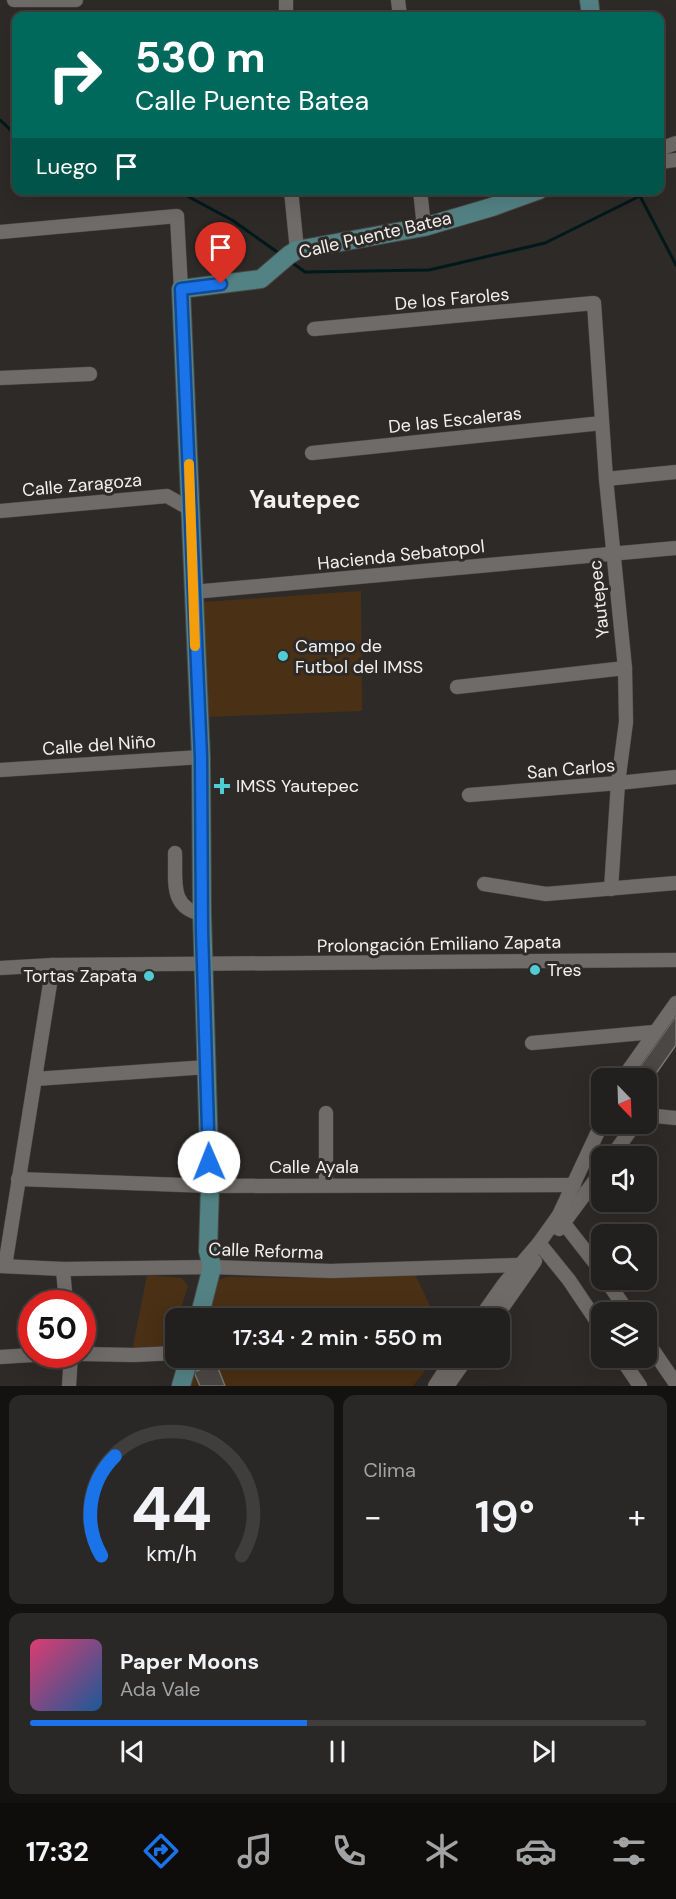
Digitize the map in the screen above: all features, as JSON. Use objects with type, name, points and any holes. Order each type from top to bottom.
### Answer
[{"type":"main road","name":"Calle Puente Batea","points":[[181,289],[261,279],[293,252],[424,226],[525,195]]},
{"type":"main road","points":[[181,289],[201,757],[203,965],[210,1186],[207,1262],[200,1308]]},
{"type":"main road","points":[[191,1308],[207,1262]]},
{"type":"main road","points":[[171,1386],[176,1368]]},
{"type":"main road","points":[[181,1386],[186,1368]]},
{"type":"street","points":[[14,0],[76,0]]},
{"type":"street","points":[[291,195],[293,252]]},
{"type":"street","points":[[421,195],[424,226]]},
{"type":"street","points":[[0,232],[177,216],[181,289]]},
{"type":"street","name":"De los Faroles","points":[[314,329],[594,303]]},
{"type":"street","name":"Yautepec","points":[[594,303],[612,553],[625,668],[626,722],[618,783],[611,890]]},
{"type":"street","points":[[0,378],[90,374]]},
{"type":"street","name":"De las Escaleras","points":[[312,453],[602,423]]},
{"type":"street","points":[[606,479],[676,472]]},
{"type":"street","name":"Calle Zaragoza","points":[[0,511],[167,496],[189,484]]},
{"type":"street","name":"Calle Zaragoza","points":[[167,496],[189,509]]},
{"type":"street","name":"Hacienda Sebatopol","points":[[193,592],[676,548]]},
{"type":"street","points":[[457,687],[625,668]]},
{"type":"street","name":"Calle del Niño","points":[[0,770],[201,757]]},
{"type":"street","name":"San Carlos","points":[[469,795],[676,777]]},
{"type":"street","points":[[175,853],[176,893],[183,906],[191,912],[202,914]]},
{"type":"street","points":[[484,885],[546,894],[676,883]]},
{"type":"street","name":"Prolongación Emiliano Zapata","points":[[0,968],[53,965],[676,960]]},
{"type":"street","points":[[2,1266],[53,965]]},
{"type":"street","points":[[630,1068],[676,1003]]},
{"type":"street","points":[[532,1043],[654,1032]]},
{"type":"street","points":[[35,1079],[207,1067]]},
{"type":"street","points":[[326,1113],[327,1185]]},
{"type":"street","points":[[657,1116],[676,1118]]},
{"type":"street","points":[[541,1247],[553,1237],[597,1134]]},
{"type":"street","name":"Calle Ayala","points":[[18,1179],[210,1186],[574,1185]]},
{"type":"street","points":[[487,1308],[504,1284],[524,1267],[591,1184]]},
{"type":"street","points":[[561,1219],[591,1258]]},
{"type":"street","points":[[541,1247],[569,1280],[591,1313]]},
{"type":"street","name":"Calle Reforma","points":[[2,1266],[63,1269],[207,1262],[331,1271],[524,1267]]},
{"type":"street","points":[[501,1308],[524,1267]]},
{"type":"street","points":[[63,1269],[65,1290]]},
{"type":"street","points":[[96,1354],[165,1354]]},
{"type":"street","points":[[0,1357],[18,1356]]},
{"type":"street","points":[[657,1356],[676,1384]]},
{"type":"street","points":[[69,1386],[70,1368]]},
{"type":"street","points":[[435,1386],[448,1382],[459,1368]]},
{"type":"street","points":[[628,1368],[640,1386]]},
{"type":"shaded area","name":"Campo de Futbol del IMSS","points":[[361,591],[362,711],[207,717],[203,602]]},
{"type":"shaded area","points":[[413,1270],[431,1308],[203,1308],[214,1281],[227,1277],[316,1278]]},
{"type":"shaded area","points":[[147,1275],[182,1278],[188,1286],[181,1308],[165,1308],[165,1347],[132,1351]]},
{"type":"shaded area","points":[[186,1368],[427,1368],[413,1386],[181,1386]]},
{"type":"building","points":[[676,1016],[676,1045],[657,1072],[657,1068],[639,1068]]},
{"type":"building","points":[[204,1368],[218,1368],[225,1386],[200,1386],[194,1372]]},
{"type":"waterway","points":[[0,120],[12,131]]},
{"type":"waterway","points":[[185,195],[232,220],[280,254]]},
{"type":"waterway","points":[[291,262],[305,272],[429,270],[545,243],[640,196],[676,265]]},
{"type":"slow traffic","points":[[189,464],[195,646]]},
{"type":"place","name":"Campo de Futbol del IMSS","points":[[283,656]]},
{"type":"place","name":"IMSS Yautepec","points":[[222,786]]},
{"type":"place","name":"Tres","points":[[535,970]]},
{"type":"place","name":"Tortas Zapata","points":[[149,976]]},
{"type":"district","name":"Yautepec","points":[[305,500]]},
{"type":"route","points":[[209,1162],[202,931],[201,757],[181,289],[221,284]]}]
